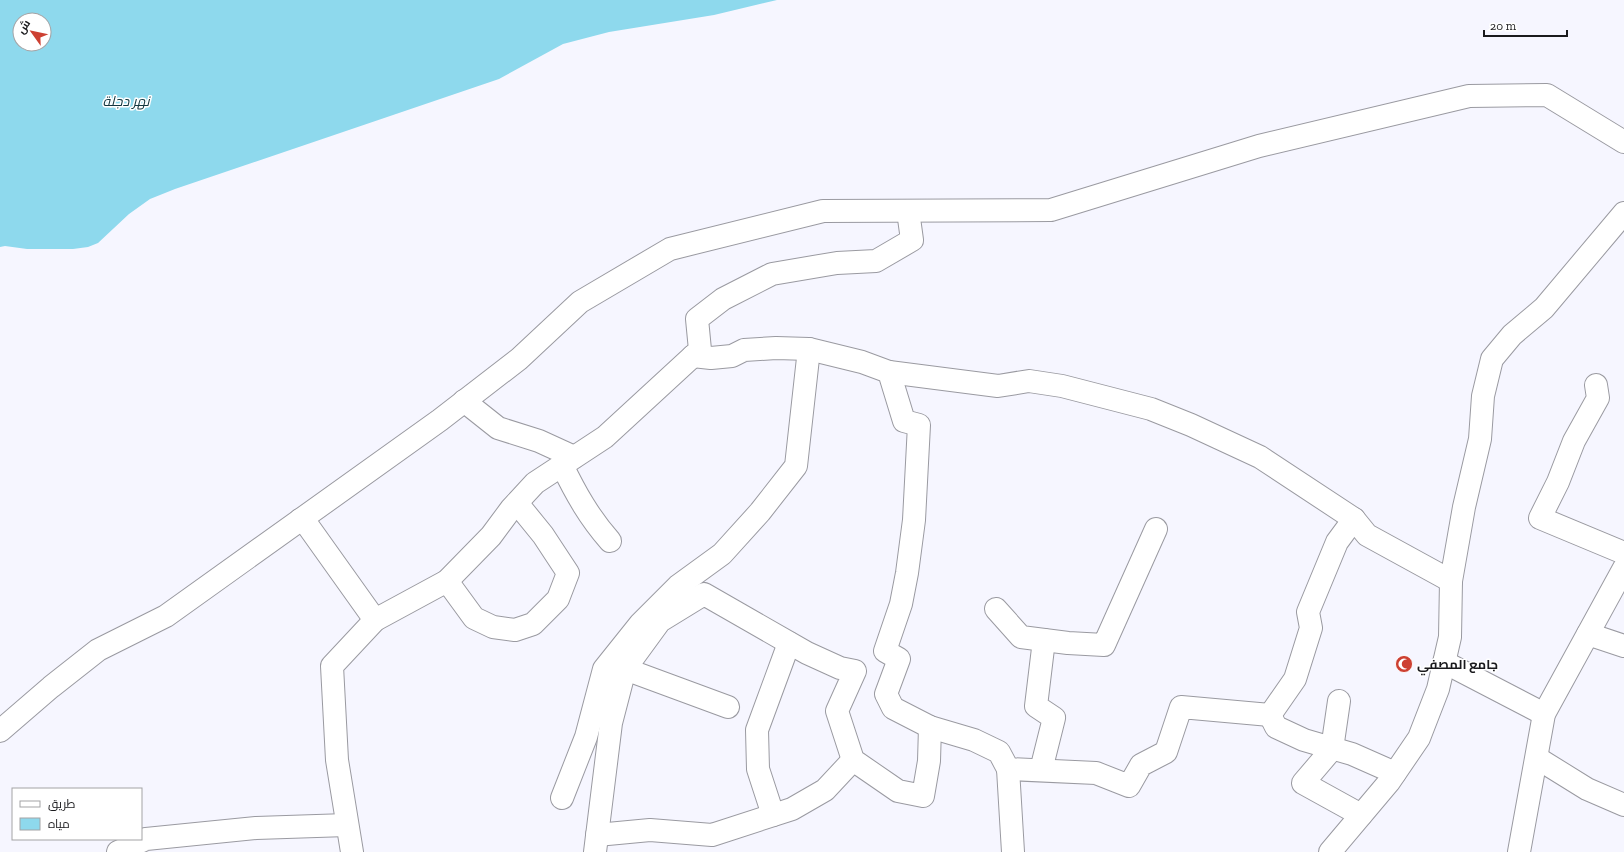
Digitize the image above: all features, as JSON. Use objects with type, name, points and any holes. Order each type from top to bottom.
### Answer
[{"type":"street","points":[[0,731],[51,687],[98,650],[166,616],[464,401],[518,359],[580,302],[670,249],[823,211],[1051,210],[1259,146],[1469,96],[1547,95],[1624,142]]},
{"type":"street","points":[[352,852],[337,760],[332,666],[375,620],[447,581],[491,536],[535,483],[605,437],[700,350],[697,318],[723,299],[772,274],[837,263],[876,261],[912,240],[908,211]]},
{"type":"street","points":[[1330,852],[1395,773],[1418,738],[1438,689],[1450,637],[1452,581],[1464,507],[1480,439],[1483,396],[1492,359],[1512,335],[1544,308],[1624,213]]},
{"type":"street","points":[[693,356],[711,358],[732,356],[744,350],[776,348],[810,349],[862,362],[889,372],[998,386],[1028,381],[1062,386],[1151,409],[1191,425],[1260,457],[1354,519],[1367,535],[1452,581]]},
{"type":"street","points":[[562,798],[586,737],[604,669],[640,624],[678,586],[722,554],[760,512],[796,466],[810,349]]},
{"type":"street","points":[[889,372],[904,421],[919,425],[914,520],[907,573],[902,604],[885,651],[899,659],[886,694],[893,708],[930,727],[974,740],[999,752],[1008,769],[1013,852]]},
{"type":"street","points":[[1596,385],[1598,398],[1574,441],[1558,482],[1540,518],[1624,553]]},
{"type":"street","points":[[464,401],[498,428],[538,442],[568,461],[577,497],[598,527],[610,541]]},
{"type":"street","points":[[447,581],[474,618],[493,627],[515,630],[533,624],[558,599],[568,573],[543,535],[517,503]]},
{"type":"street","points":[[1270,715],[1295,679],[1311,628],[1308,612],[1337,542],[1354,519]]},
{"type":"street","points":[[300,520],[308,526],[375,620]]},
{"type":"street","points":[[996,609],[1021,637],[1068,643],[1104,645],[1156,529]]},
{"type":"street","points":[[1518,852],[1537,758],[1544,714],[1624,568]]},
{"type":"street","points":[[853,760],[825,790],[792,809],[773,816],[712,835],[650,830],[596,844],[611,723],[626,670],[660,622],[704,594],[807,653],[840,668],[855,671],[837,711],[853,760],[898,791],[923,796],[929,762],[930,727]]},
{"type":"street","points":[[1588,634],[1624,646]]},
{"type":"street","points":[[1041,770],[1054,718],[1036,706],[1044,640]]},
{"type":"street","points":[[773,816],[758,769],[758,730],[789,642]]},
{"type":"street","points":[[1444,662],[1544,714]]},
{"type":"street","points":[[626,670],[728,707]]},
{"type":"street","points":[[1339,701],[1332,749],[1303,783],[1361,815]]},
{"type":"street","points":[[1008,769],[1096,773],[1129,786],[1141,765],[1166,752],[1180,707],[1270,715]]},
{"type":"street","points":[[1270,715],[1276,728],[1304,740],[1352,754],[1395,773]]},
{"type":"street","points":[[1537,758],[1587,790],[1624,805]]},
{"type":"street","points":[[118,852],[146,839],[256,828],[348,825]]},
{"type":"water","name":"نهر دجلة","points":[[0,0],[777,0],[714,15],[609,32],[563,44],[499,79],[175,189],[150,199],[129,214],[98,243],[88,247],[73,249],[27,249],[5,246],[0,247]]},
{"type":"place","name":"جامع المصفي","points":[[1404,664]]}]
